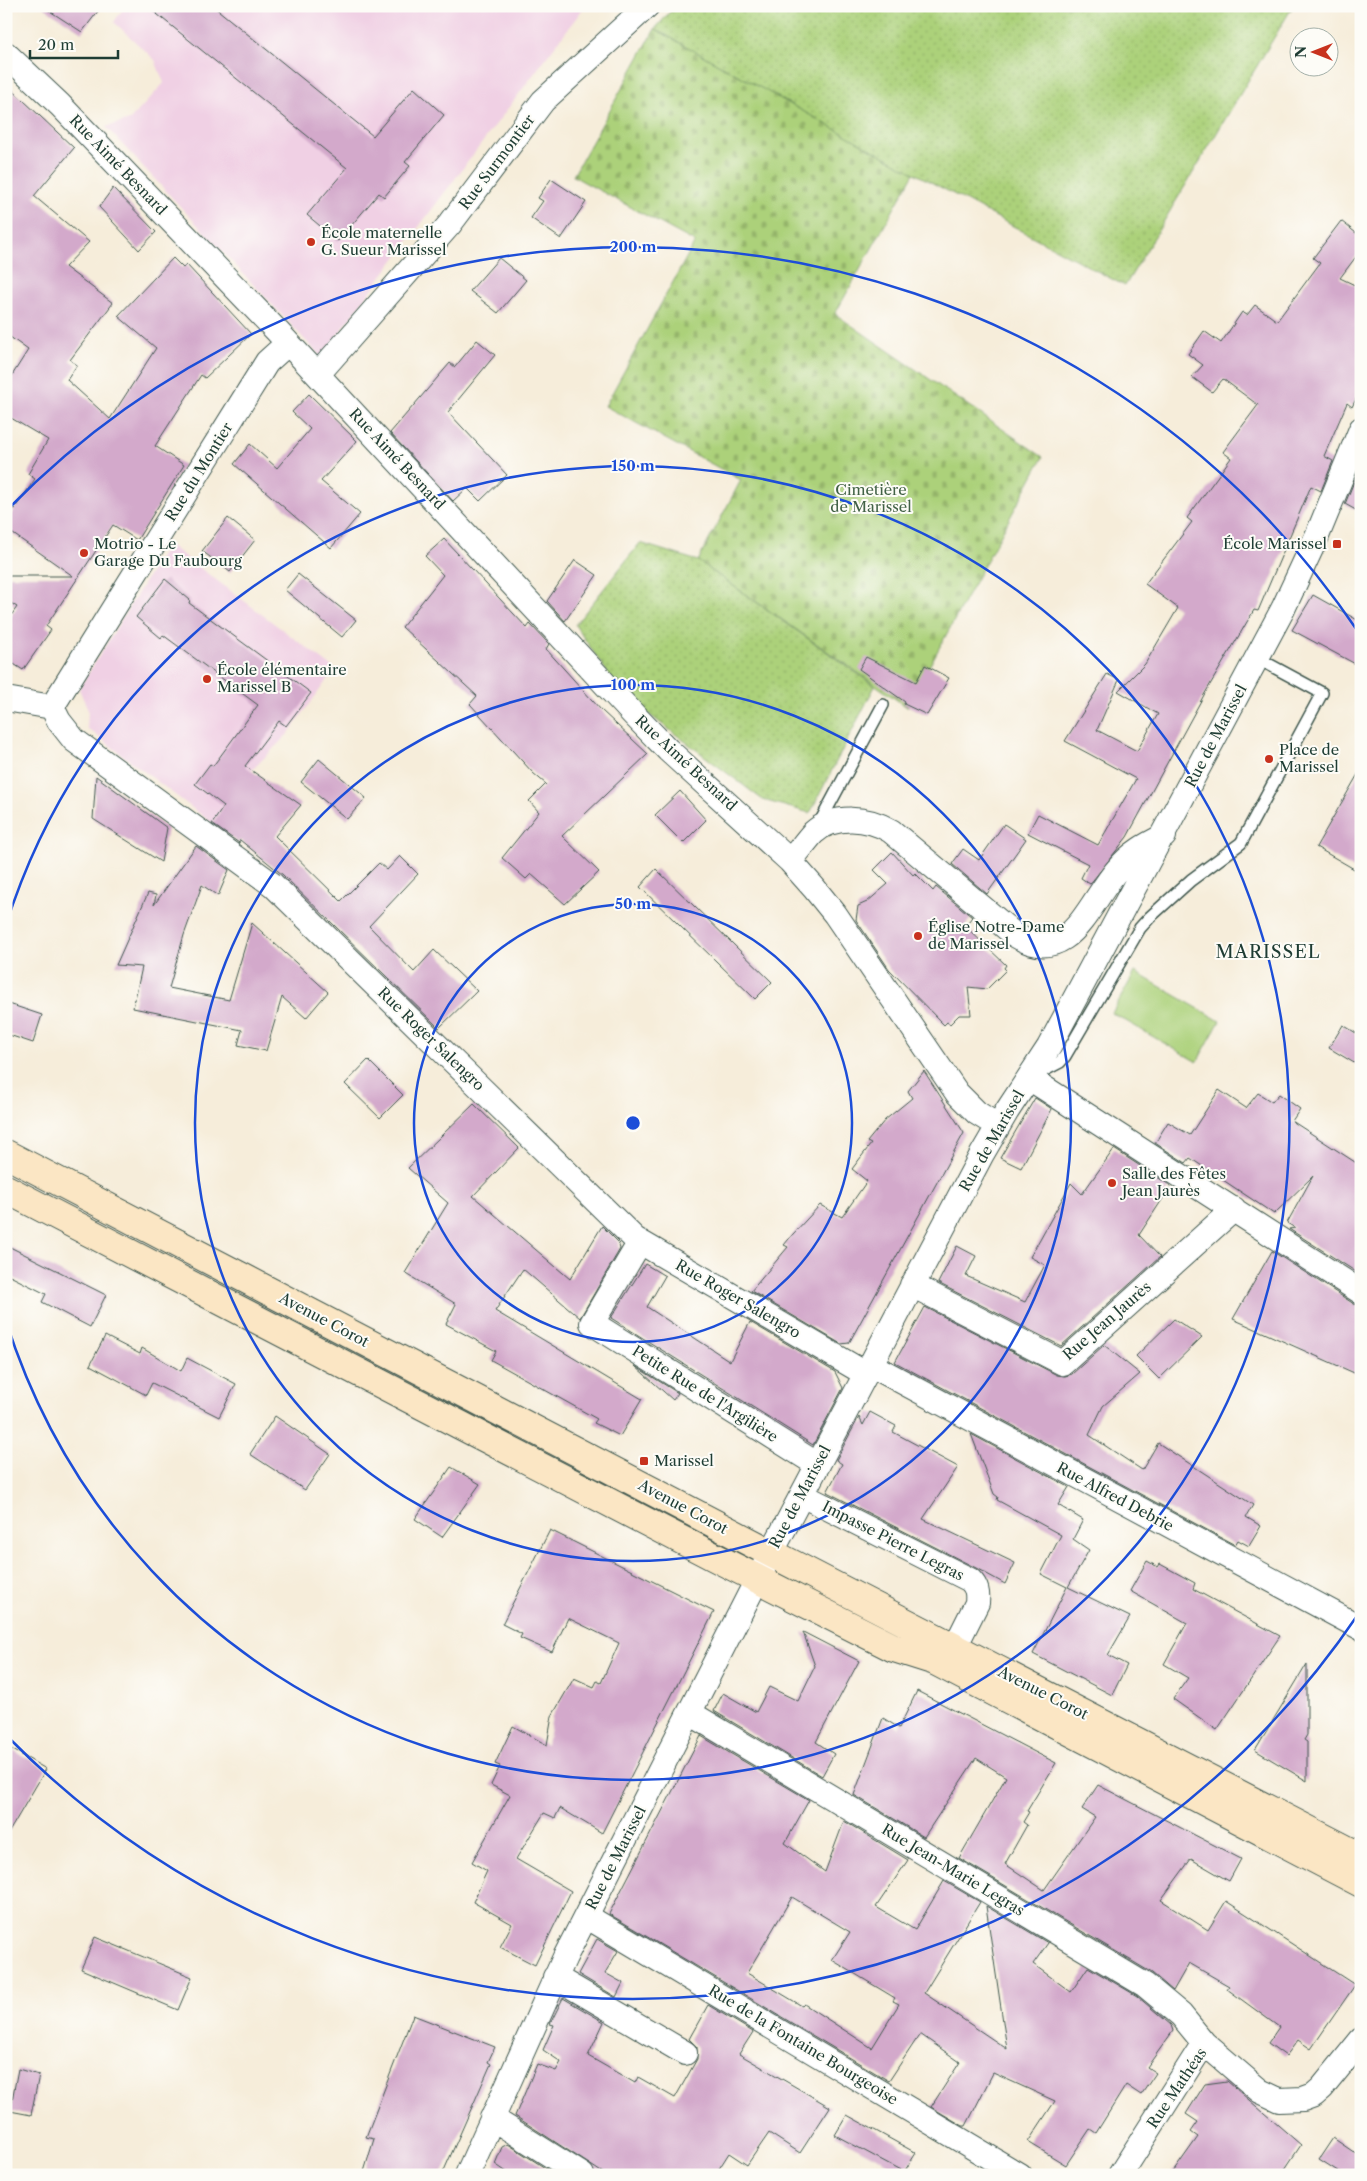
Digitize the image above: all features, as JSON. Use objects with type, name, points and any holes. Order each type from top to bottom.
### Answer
[{"type":"street","name":"Rue Surmontier","points":[[318,374],[450,224],[543,101],[647,6]]},
{"type":"street","name":"Rue Aimé Besnard","points":[[6,54],[60,105],[318,374],[668,750],[790,861],[835,914],[957,1093],[977,1113],[998,1126]]},
{"type":"street","name":"Rue du Montier","points":[[52,707],[267,362],[288,343]]},
{"type":"street","name":"Rue de Marissel","points":[[467,2175],[555,1977],[758,1578],[998,1126],[1049,1047],[1164,836],[1304,564],[1361,428]]},
{"type":"street","points":[[6,699],[52,707]]},
{"type":"street","name":"Rue Roger Salengro","points":[[52,707],[59,721],[74,740],[273,885],[640,1242],[868,1369]]},
{"type":"street","points":[[790,861],[814,832],[836,821],[858,820],[877,823],[891,831],[1003,925],[1028,943],[1049,946],[1065,938],[1129,857],[1164,836]]},
{"type":"street","points":[[1029,1078],[1361,1292]]},
{"type":"street","name":"Avenue Corot","points":[[6,1154],[771,1553],[950,1657],[1361,1882]]},
{"type":"street","name":"Avenue Corot","points":[[6,1189],[894,1648],[950,1657],[1361,1857]]},
{"type":"street","name":"Rue Jean Jaurès","points":[[912,1285],[1064,1363],[1234,1209]]},
{"type":"street","name":"Petite Rue de l'Argilière","points":[[640,1242],[592,1323],[818,1465]]},
{"type":"street","name":"Rue Alfred Debrie","points":[[868,1369],[1361,1628]]},
{"type":"street","name":"Impasse Pierre Legras","points":[[802,1494],[970,1580],[978,1593],[977,1603],[950,1657]]},
{"type":"street","name":"Rue Jean-Marie Legras","points":[[690,1713],[1145,1985],[1181,2015],[1204,2042]]},
{"type":"street","name":"Rue de la Fontaine Bourgeoise","points":[[586,1916],[1019,2175]]},
{"type":"street","points":[[555,1977],[685,2053]]},
{"type":"street","name":"Rue Mathéas","points":[[1120,2175],[1204,2042],[1270,2098],[1291,2101],[1303,2099],[1322,2088],[1361,2040]]},
{"type":"street","points":[[492,2118],[582,2175]]},
{"type":"lane","points":[[1029,1078],[1051,1067],[1065,1056],[1131,942],[1150,917],[1208,866],[1241,843],[1322,693],[1257,658]]},
{"type":"lane","points":[[814,832],[883,706]]},
{"type":"shaded area","name":"École maternelle G. Sueur Marissel","points":[[125,6],[585,6],[321,357],[106,127],[130,120],[164,83],[155,60],[114,22]]},
{"type":"shaded area","name":"École élémentaire Marissel B","points":[[168,544],[335,669],[288,734],[243,779],[212,823],[87,728],[88,710],[79,689]]},
{"type":"green space","points":[[675,6],[1293,6],[1125,286],[914,173],[655,29]]},
{"type":"green space","name":"Cimetière de Marissel","points":[[655,29],[914,173],[835,314],[1043,457],[907,707],[698,561],[741,480],[605,406],[695,242],[573,176]]},
{"type":"green space","points":[[640,543],[698,561],[875,686],[810,813],[763,800],[622,694],[575,625]]},
{"type":"green space","points":[[1135,972],[1220,1021],[1197,1062],[1112,1013]]},
{"type":"building","points":[[42,6],[102,6],[82,32]]},
{"type":"building","points":[[147,6],[213,6],[373,136],[414,88],[444,115],[405,162],[410,166],[384,197],[379,193],[338,241],[307,215],[347,168]]},
{"type":"building","points":[[6,84],[74,148],[34,196],[89,242],[65,267],[113,303],[70,360],[77,365],[67,380],[110,419],[156,348],[118,316],[173,258],[183,268],[186,264],[251,334],[205,378],[201,375],[155,446],[184,465],[137,540],[113,525],[46,626],[51,630],[23,670],[6,659],[6,623],[17,607],[6,600],[6,576],[73,576],[6,529],[6,521],[35,479],[28,474],[48,440],[6,415],[6,385],[28,350],[6,334]]},
{"type":"building","points":[[551,179],[586,202],[561,239],[531,218],[543,201],[538,198]]},
{"type":"building","points":[[113,188],[156,232],[139,250],[99,207]]},
{"type":"building","points":[[1341,221],[1361,237],[1361,250],[1340,278],[1361,288],[1361,389],[1352,407],[1347,403],[1324,456],[1333,461],[1321,491],[1311,486],[1258,611],[1254,610],[1204,695],[1127,837],[1090,884],[1081,878],[1088,864],[1028,833],[1038,814],[1098,845],[1136,779],[1065,741],[1107,674],[1119,680],[1097,730],[1137,751],[1158,714],[1118,691],[1145,664],[1178,608],[1145,584],[1192,522],[1187,518],[1231,458],[1223,452],[1258,405],[1223,379],[1212,392],[1192,377],[1203,365],[1188,354],[1204,331],[1221,343],[1242,312],[1247,315],[1255,305],[1277,321],[1320,263],[1313,258]]},
{"type":"building","points":[[499,258],[526,280],[498,313],[470,291]]},
{"type":"building","points":[[477,340],[495,355],[448,412],[507,475],[480,501],[467,488],[453,501],[390,433],[450,363],[455,367]]},
{"type":"building","points":[[309,394],[357,441],[321,481],[360,514],[331,548],[234,464],[250,444],[277,468],[310,429],[292,412]]},
{"type":"building","points":[[1357,474],[1361,476],[1361,513],[1345,504]]},
{"type":"building","points":[[228,518],[255,540],[230,572],[202,551]]},
{"type":"building","points":[[444,539],[527,628],[530,624],[549,644],[546,649],[601,710],[648,754],[562,836],[599,872],[565,904],[531,874],[526,879],[502,858],[539,812],[529,801],[546,784],[533,773],[470,704],[477,696],[402,627],[443,575],[425,556]]},
{"type":"building","points":[[575,560],[597,575],[565,621],[547,601]]},
{"type":"building","points":[[298,574],[356,620],[342,637],[285,590]]},
{"type":"building","points":[[165,579],[190,600],[189,603],[311,693],[286,726],[279,721],[245,766],[301,805],[275,836],[341,901],[379,863],[387,870],[400,856],[418,874],[369,926],[414,972],[434,950],[477,991],[439,1028],[283,875],[240,840],[239,843],[212,824],[224,806],[195,784],[210,764],[213,766],[258,705],[163,635],[161,638],[136,617]]},
{"type":"building","points":[[1313,595],[1361,622],[1361,667],[1292,630]]},
{"type":"building","points":[[866,657],[916,682],[925,665],[949,678],[927,715],[904,704],[905,702],[859,669]]},
{"type":"building","points":[[319,759],[366,798],[347,819],[301,782]]},
{"type":"building","points":[[1361,769],[1361,873],[1316,847]]},
{"type":"building","points":[[96,776],[167,828],[161,862],[93,819]]},
{"type":"building","points":[[680,791],[706,820],[683,843],[655,815]]},
{"type":"building","points":[[1004,824],[1026,839],[987,894],[952,864],[963,849],[979,860]]},
{"type":"building","points":[[196,846],[229,870],[218,896],[202,885],[184,935],[169,988],[229,1000],[252,923],[328,992],[306,1018],[282,997],[266,1051],[238,1045],[242,1030],[133,1008],[142,967],[116,965],[148,893],[156,895],[154,905]]},
{"type":"building","name":"Église Notre-Dame de Marissel","points":[[892,852],[913,875],[915,873],[933,891],[936,887],[972,917],[965,926],[1006,965],[1004,968],[1006,970],[987,989],[968,987],[971,1015],[959,1015],[950,1024],[947,1022],[944,1025],[889,969],[856,920],[858,906],[867,902],[888,884],[874,870]]},
{"type":"building","points":[[656,869],[772,982],[755,999],[640,887]]},
{"type":"building","points":[[6,1003],[42,1015],[33,1043],[6,1034]]},
{"type":"building","points":[[1343,1025],[1361,1036],[1361,1067],[1329,1048]]},
{"type":"building","points":[[368,1060],[403,1095],[380,1118],[345,1084]]},
{"type":"building","points":[[924,1071],[964,1133],[849,1343],[841,1344],[751,1291],[788,1247],[784,1245],[820,1205],[842,1217],[867,1181],[852,1169],[871,1144],[867,1142],[885,1120],[912,1098],[908,1091]]},
{"type":"building","points":[[1219,1090],[1246,1108],[1258,1093],[1272,1102],[1279,1094],[1300,1109],[1292,1121],[1361,1166],[1361,1275],[1289,1229],[1295,1228],[1287,1223],[1313,1176],[1274,1214],[1190,1158],[1186,1163],[1155,1143],[1168,1122],[1190,1135]]},
{"type":"building","points":[[1035,1098],[1052,1109],[1021,1168],[1000,1158]]},
{"type":"building","points":[[474,1104],[519,1148],[473,1196],[570,1279],[602,1226],[618,1242],[620,1249],[580,1318],[523,1269],[495,1311],[642,1399],[620,1436],[594,1423],[597,1419],[491,1360],[496,1351],[446,1324],[456,1304],[405,1273],[448,1203],[408,1168]]},
{"type":"building","points":[[1114,1149],[1171,1186],[1139,1235],[1160,1257],[1061,1346],[938,1283],[957,1246],[976,1256],[966,1276],[1025,1302],[1045,1265],[1030,1257],[1071,1183],[1082,1194]]},
{"type":"building","points":[[6,1245],[106,1295],[90,1327],[42,1302],[46,1294],[6,1274]]},
{"type":"building","points":[[1272,1251],[1354,1304],[1361,1306],[1361,1376],[1233,1319]]},
{"type":"building","points":[[645,1264],[665,1276],[647,1307],[730,1361],[750,1322],[835,1372],[843,1388],[813,1445],[611,1318]]},
{"type":"building","points":[[925,1307],[1057,1375],[1065,1376],[1072,1374],[1104,1345],[1140,1374],[1103,1406],[1089,1435],[1142,1470],[1158,1443],[1253,1505],[1246,1517],[1261,1526],[1249,1546],[1238,1540],[1235,1545],[895,1362]]},
{"type":"building","points":[[1174,1319],[1202,1337],[1159,1379],[1136,1356]]},
{"type":"building","points":[[105,1336],[140,1354],[142,1348],[181,1371],[187,1358],[236,1384],[219,1417],[152,1383],[146,1395],[90,1365]]},
{"type":"building","points":[[635,1366],[678,1393],[673,1400]]},
{"type":"building","points":[[870,1412],[896,1426],[893,1432],[958,1467],[923,1519],[1015,1563],[1005,1584],[827,1492],[842,1464],[836,1460],[859,1417],[863,1425]]},
{"type":"building","points":[[275,1416],[330,1454],[305,1490],[250,1454]]},
{"type":"building","points":[[971,1434],[1069,1487],[1058,1505],[1083,1520],[1073,1539],[1089,1550],[1068,1587],[1130,1617],[1108,1655],[1127,1665],[1112,1695],[1033,1654],[1067,1587],[1041,1574],[1061,1535],[997,1500],[998,1497],[994,1494]]},
{"type":"building","points":[[451,1467],[480,1484],[442,1537],[415,1519]]},
{"type":"building","points":[[550,1530],[714,1612],[602,1833],[560,1808],[555,1818],[544,1813],[516,1859],[571,1891],[535,1965],[500,1947],[512,1924],[473,1902],[487,1871],[472,1862],[510,1795],[491,1785],[500,1766],[495,1764],[513,1726],[547,1745],[552,1716],[574,1678],[594,1687],[597,1681],[601,1683],[619,1643],[568,1618],[552,1652],[520,1638],[522,1634],[502,1624]]},
{"type":"building","points":[[1147,1561],[1158,1567],[1160,1564],[1195,1583],[1193,1589],[1280,1636],[1217,1730],[1173,1699],[1188,1678],[1164,1664],[1187,1623],[1130,1591]]},
{"type":"building","points":[[803,1632],[859,1661],[816,1742],[834,1754],[822,1776],[714,1711],[723,1693],[756,1712],[769,1687],[798,1701],[815,1666]]},
{"type":"building","points":[[1307,1664],[1307,1735],[1304,1740],[1307,1742],[1307,1781],[1255,1750]]},
{"type":"building","points":[[917,1691],[1056,1763],[1027,1811],[1029,1812],[1023,1822],[1027,1825],[1005,1864],[1044,1890],[1095,1817],[1082,1809],[1098,1785],[1241,1859],[1229,1881],[1191,1859],[1161,1900],[1208,1930],[1226,1901],[1355,1985],[1311,2049],[1298,2040],[1286,2056],[1268,2043],[1279,2027],[1227,1989],[1229,1986],[1189,1963],[1173,1991],[1152,1973],[959,1858],[1006,1777],[976,1758],[924,1837],[854,1795],[883,1718],[899,1728]]},
{"type":"building","points":[[701,1736],[809,1800],[785,1843],[825,1872],[844,1821],[908,1860],[876,1907],[915,1930],[944,1881],[980,1902],[924,1993],[1007,2049],[986,1906],[1048,1943],[1033,1964],[1071,1992],[1088,1967],[1137,1996],[1171,2025],[1173,2031],[1147,2067],[1156,2073],[1141,2095],[1126,2085],[1096,2133],[1090,2129],[1066,2165],[1028,2142],[1055,2101],[993,2073],[966,2126],[963,2126],[931,2107],[960,2062],[920,2034],[889,2081],[609,1914]],"holes":[[[792,1897],[850,1932],[832,1960],[895,1998],[893,2001],[899,2004],[872,2048],[804,2004],[802,2006],[747,1973]]]},
{"type":"building","points":[[6,1746],[46,1769],[6,1837]]},
{"type":"building","points":[[95,1937],[192,1977],[178,2010],[81,1969]]},
{"type":"building","points":[[597,1939],[618,1951],[605,1973],[623,1983],[616,1997],[578,1974]]},
{"type":"building","points":[[563,1998],[604,2022],[588,2056],[635,2083],[638,2077],[675,2098],[697,2059],[697,2047],[689,2039],[708,2005],[753,2032],[739,2054],[830,2107],[800,2153],[769,2133],[747,2165],[729,2153],[715,2175],[606,2175],[515,2116],[537,2064],[556,2071],[561,2062],[543,2050],[554,2025],[550,2024]]},
{"type":"building","points":[[413,2015],[495,2047],[488,2062],[491,2064],[442,2175],[363,2175],[374,2139],[366,2137]]},
{"type":"building","points":[[18,2069],[39,2075],[31,2115],[10,2111]]},
{"type":"building","points":[[1227,2081],[1301,2145],[1281,2175],[1171,2175],[1198,2137],[1191,2132],[1198,2122],[1186,2114],[1205,2084]]},
{"type":"building","points":[[847,2115],[916,2153],[904,2172],[835,2135]]},
{"type":"building","points":[[1333,2138],[1361,2157],[1361,2175],[1344,2175],[1319,2159]]},
{"type":"building","points":[[508,2144],[556,2175],[511,2175],[495,2164],[502,2147]]},
{"type":"place","name":"École maternelle G. Sueur Marissel","points":[[311,242]]},
{"type":"place","name":"École Marissel","points":[[1337,544]]},
{"type":"place","name":"Motrio - Le Garage Du Faubourg","points":[[84,553]]},
{"type":"place","name":"École élémentaire Marissel B","points":[[207,679]]},
{"type":"place","name":"Place de Marissel","points":[[1269,759]]},
{"type":"place","name":"Église Notre-Dame de Marissel","points":[[918,936]]},
{"type":"place","name":"Salle des Fêtes Jean Jaurès","points":[[1112,1183]]},
{"type":"place","name":"Marissel","points":[[644,1461]]},
{"type":"district","name":"MARISSEL","points":[[1268,952]]}]
